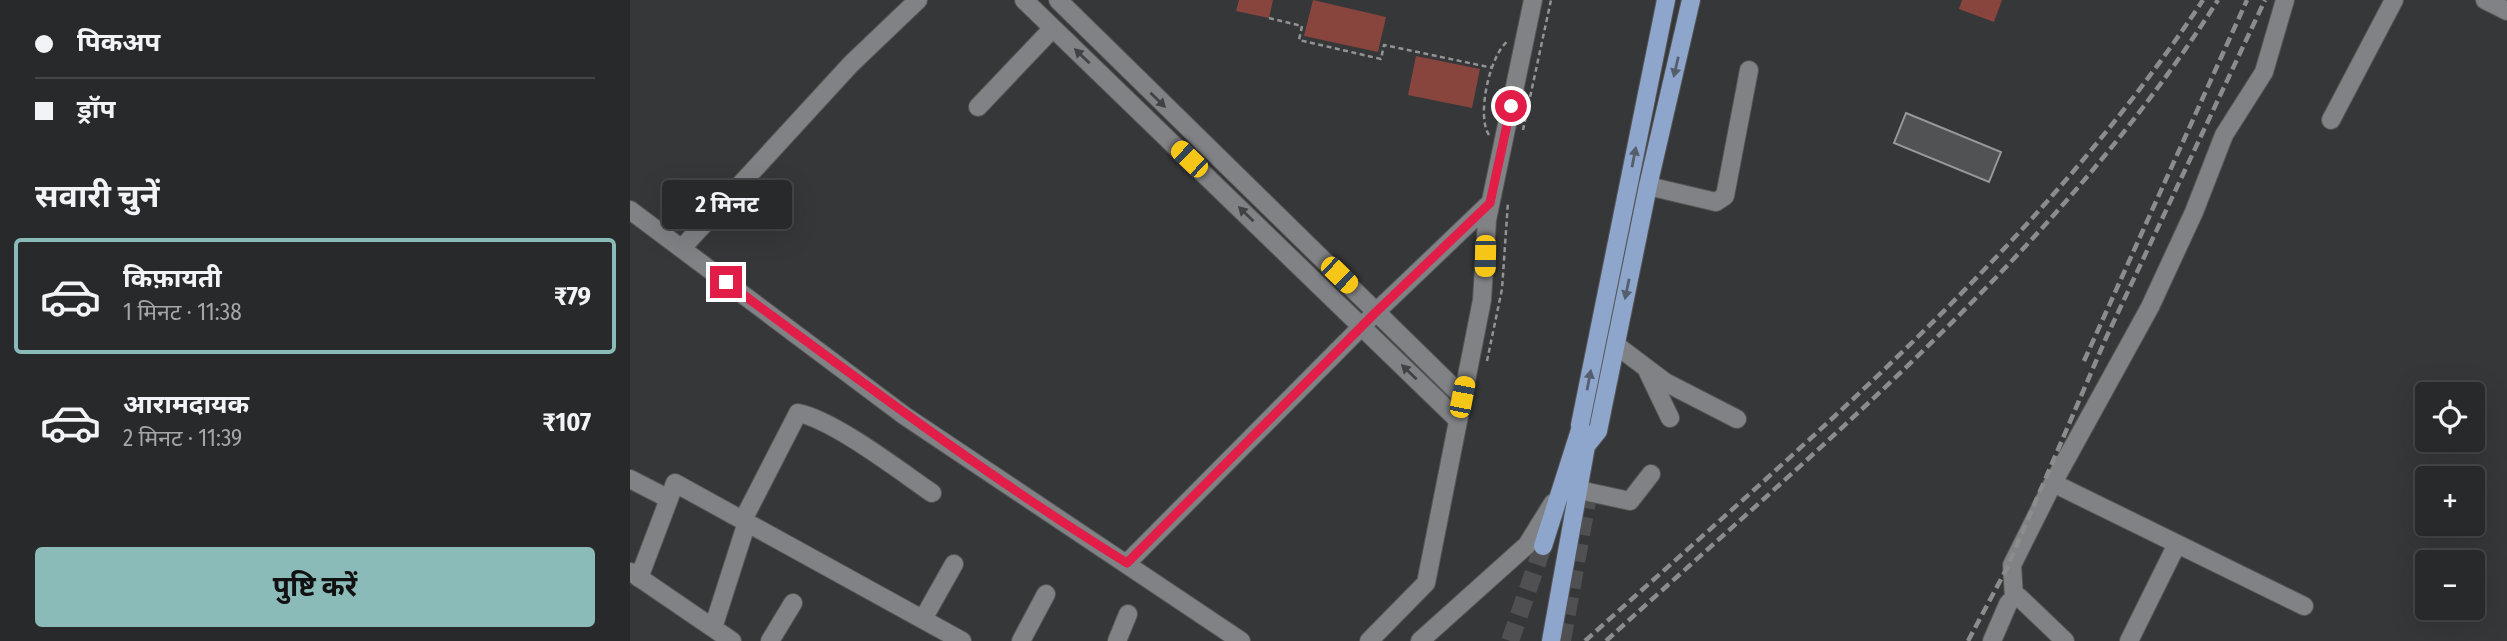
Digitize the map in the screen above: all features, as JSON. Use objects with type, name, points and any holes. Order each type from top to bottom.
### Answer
[{"type":"main road","points":[[1551,641],[1666,0]]},
{"type":"main road","points":[[1543,546],[1579,492],[1588,437],[1616,345],[1648,186],[1691,0]]},
{"type":"street","points":[[681,248],[847,68],[918,0]]},
{"type":"street","points":[[1024,0],[1458,420]]},
{"type":"street","points":[[1058,0],[1462,397]]},
{"type":"street","points":[[1369,641],[1426,583],[1482,300],[1485,235],[1490,203],[1533,0]]},
{"type":"street","points":[[1992,641],[2008,604],[2014,597],[2012,565],[2053,483],[2150,307],[2194,212],[2224,135],[2264,72],[2285,0]]},
{"type":"street","points":[[2331,120],[2394,0]]},
{"type":"street","points":[[2485,0],[2507,11]]},
{"type":"street","points":[[978,107],[1053,28]]},
{"type":"street","points":[[1648,186],[1716,202],[1725,196],[1749,70]]},
{"type":"street","points":[[1127,563],[1376,312],[1490,203]]},
{"type":"street","points":[[630,210],[905,416],[1241,641]]},
{"type":"street","points":[[1616,345],[1665,382],[1737,419]]},
{"type":"street","points":[[1646,369],[1670,418]]},
{"type":"street","points":[[932,493],[872,452],[824,424],[798,413],[745,521],[724,637],[634,574],[676,483],[745,521],[923,619],[962,641]]},
{"type":"street","points":[[1420,641],[1527,545],[1579,492],[1630,501],[1651,474]]},
{"type":"street","points":[[630,479],[669,499]]},
{"type":"street","points":[[2053,483],[2304,606]]},
{"type":"street","points":[[2129,641],[2177,544]]},
{"type":"street","points":[[923,619],[954,564]]},
{"type":"street","points":[[1021,641],[1046,594]]},
{"type":"street","points":[[2014,597],[2023,598],[2066,641]]},
{"type":"street","points":[[770,641],[793,603]]},
{"type":"street","points":[[1117,641],[1128,614]]},
{"type":"path","points":[[1269,18],[1301,26],[1299,40],[1381,59],[1384,45],[1493,68]]},
{"type":"path","points":[[1494,144],[1483,122],[1493,68],[1496,53],[1514,36]]},
{"type":"shaded area","points":[[1239,0],[1273,0],[1269,18],[1236,11]]},
{"type":"shaded area","points":[[1313,0],[1386,17],[1378,52],[1304,36]]},
{"type":"shaded area","points":[[1962,0],[2002,0],[1994,22],[1959,9]]},
{"type":"shaded area","points":[[1416,56],[1480,69],[1472,108],[1408,95]]},
{"type":"building","points":[[1906,113],[2001,152],[1989,182],[1894,143]]},
{"type":"tunnel","points":[[1562,641],[1588,496]]},
{"type":"tunnel","points":[[1510,641],[1543,546]]},
{"type":"railway","points":[[1585,641],[1834,417],[1915,340],[1993,260],[2068,178],[2138,91],[2203,0]]},
{"type":"railway","points":[[1606,641],[1853,417],[2012,261],[2086,178],[2155,91],[2218,0]]},
{"type":"railway","points":[[2084,361],[2247,0]]},
{"type":"railway","points":[[1968,641],[2007,568],[2106,338],[2265,0]]},
{"type":"route","points":[[726,282],[905,416],[1127,563],[1376,312],[1490,203],[1511,106]]}]
